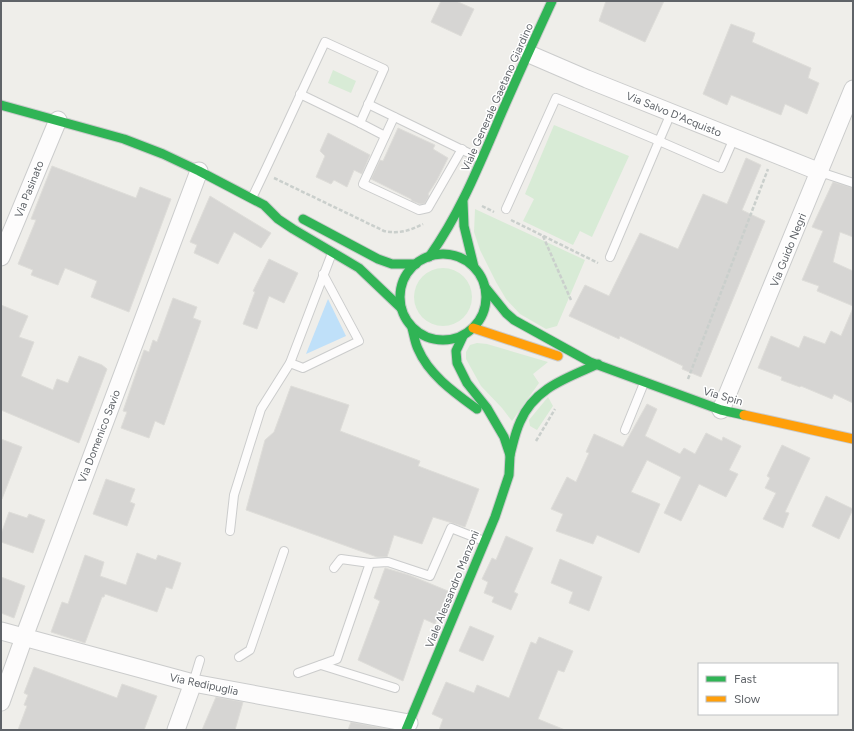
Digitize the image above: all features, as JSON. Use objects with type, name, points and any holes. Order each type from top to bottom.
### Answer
[{"type":"main road","name":"Viale Generale Gaetano Giardino","points":[[429,257],[463,202],[552,1]]},
{"type":"main road","points":[[1,105],[124,139],[199,170],[264,205],[284,210]]},
{"type":"main road","name":"Viale Generale Gaetano Giardino","points":[[463,202],[466,235],[474,267]]},
{"type":"main road","points":[[264,205],[278,219],[359,268],[401,308]]},
{"type":"main road","points":[[296,216],[378,259],[392,264],[416,264]]},
{"type":"main road","name":"Via Spin","points":[[485,287],[486,302],[482,316],[473,328],[463,336],[450,340],[436,340],[423,336],[412,328],[407,322],[401,308],[400,296],[402,284],[407,273],[416,264],[429,257],[441,254],[453,255],[474,267],[485,287],[502,309],[514,320],[594,363],[644,383],[722,410],[853,439]]},
{"type":"main road","name":"Viale Alessandro Manzoni","points":[[412,328],[418,351],[428,367],[467,402],[494,420]]},
{"type":"main road","name":"Via Spin","points":[[473,328],[555,355],[594,363]]},
{"type":"main road","name":"Viale Alessandro Manzoni","points":[[463,336],[456,351],[457,363],[467,383],[487,408],[504,437],[510,455]]},
{"type":"main road","name":"Viale Alessandro Manzoni","points":[[408,726],[505,488],[509,475],[510,455],[521,418],[537,395],[546,388],[594,363]]},
{"type":"street","name":"Via Salvo D'Acquisto","points":[[529,54],[671,113],[820,172]]},
{"type":"street","name":"Via Guido Negri","points":[[722,410],[853,89]]},
{"type":"street","name":"Via Pasinato","points":[[1,257],[58,120]]},
{"type":"street","name":"Via Domenico Savio","points":[[1,702],[199,170]]},
{"type":"street","name":"Via Redipuglia","points":[[1,631],[193,683],[270,698],[289,700],[408,726]]},
{"type":"street","points":[[176,730],[193,683]]},
{"type":"lane","points":[[252,199],[325,42],[384,69],[360,123]]},
{"type":"lane","points":[[300,94],[385,136]]},
{"type":"lane","points":[[505,213],[556,98],[722,168],[734,138]]},
{"type":"lane","points":[[368,104],[482,159]]},
{"type":"lane","points":[[610,257],[671,113]]},
{"type":"lane","points":[[394,117],[363,184],[419,210],[428,208],[462,149]]},
{"type":"lane","points":[[820,172],[853,183]]},
{"type":"lane","points":[[230,531],[234,495],[261,408],[290,364],[332,252]]},
{"type":"lane","points":[[290,364],[303,368],[359,341],[323,274]]},
{"type":"lane","points":[[625,430],[644,383]]},
{"type":"lane","points":[[334,568],[341,559],[370,563],[388,562],[430,576],[451,528],[484,542]]},
{"type":"lane","points":[[240,657],[250,650],[284,551]]},
{"type":"lane","points":[[298,674],[337,658],[370,563]]},
{"type":"lane","points":[[193,683],[200,660]]},
{"type":"lane","points":[[322,664],[395,688]]},
{"type":"path","points":[[682,396],[774,153]]},
{"type":"path","points":[[264,173],[384,231],[395,233],[410,231],[428,220]]},
{"type":"path","points":[[478,204],[498,214]]},
{"type":"path","points":[[505,213],[543,236],[603,265]]},
{"type":"path","points":[[543,236],[571,300]]},
{"type":"green space","points":[[333,70],[356,81],[351,93],[328,83]]},
{"type":"green space","points":[[554,125],[629,156],[592,237],[580,231],[573,245],[523,221],[534,199],[525,194]]},
{"type":"green space","points":[[475,209],[585,260],[557,326],[546,329],[520,314],[506,299],[480,250],[474,232]]},
{"type":"green space","points":[[443,268],[454,270],[467,281],[470,286],[472,297],[470,308],[459,321],[454,324],[443,326],[432,324],[419,313],[416,308],[414,297],[416,286],[427,273],[432,270]]},
{"type":"green space","points":[[477,343],[487,344],[548,362],[533,374],[539,383],[512,421],[481,386],[466,359],[466,352],[470,345]]},
{"type":"green space","points":[[548,397],[553,406],[537,430],[530,426],[529,420]]},
{"type":"water","points":[[328,299],[346,336],[306,354]]},
{"type":"building","points":[[441,1],[456,1],[474,9],[461,36],[431,22]]},
{"type":"building","points":[[606,1],[664,1],[645,42],[599,21]]},
{"type":"building","points":[[731,24],[755,33],[752,42],[811,68],[808,78],[819,83],[807,114],[785,104],[781,115],[731,95],[727,105],[703,94]]},
{"type":"building","points":[[398,128],[435,145],[433,149],[448,158],[428,194],[429,196],[423,204],[412,201],[411,199],[371,179],[380,160],[383,161]]},
{"type":"building","points":[[328,133],[370,155],[362,174],[354,170],[347,187],[334,180],[331,184],[316,177],[325,156],[320,151]]},
{"type":"building","points":[[746,158],[761,165],[742,210],[765,221],[701,377],[682,369],[683,366],[620,336],[619,339],[569,316],[585,285],[609,296],[640,233],[678,249],[703,194],[727,204]]},
{"type":"building","points":[[52,166],[136,198],[140,187],[171,199],[129,312],[91,297],[97,281],[65,268],[58,285],[31,275],[33,270],[18,264],[36,220],[31,219]]},
{"type":"building","points":[[833,182],[853,188],[853,237],[840,232],[833,262],[853,271],[853,306],[817,291],[819,286],[802,280],[823,231],[812,227]]},
{"type":"building","points":[[210,196],[271,233],[261,248],[234,232],[218,264],[194,253],[197,245],[190,242]]},
{"type":"building","points":[[269,259],[298,273],[284,303],[269,296],[257,329],[243,324],[255,292],[253,291]]},
{"type":"building","points":[[173,298],[197,307],[193,318],[201,321],[164,425],[155,421],[149,438],[121,428],[127,412],[123,411],[144,350],[149,352],[153,340],[157,342]]},
{"type":"building","points":[[1,305],[28,316],[19,337],[34,342],[21,376],[53,390],[57,379],[68,383],[79,356],[102,365],[107,369],[79,443],[1,410]]},
{"type":"building","points":[[853,308],[853,403],[834,394],[832,399],[801,386],[800,387],[781,380],[782,377],[758,368],[771,336],[799,348],[804,336],[825,344],[831,331],[841,336]]},
{"type":"building","points":[[291,386],[349,405],[340,431],[420,461],[418,466],[479,489],[465,527],[433,517],[422,544],[394,535],[387,557],[377,557],[246,510],[265,440],[274,432]]},
{"type":"building","points":[[647,404],[657,409],[645,436],[680,454],[684,448],[695,454],[706,433],[722,441],[723,437],[741,446],[729,470],[738,474],[726,497],[699,484],[681,521],[664,513],[681,477],[647,460],[631,492],[660,504],[639,553],[597,535],[593,544],[556,531],[563,514],[551,509],[567,477],[576,482],[589,453],[586,452],[594,434],[623,447]]},
{"type":"building","points":[[1,439],[22,447],[2,499],[1,499]]},
{"type":"building","points":[[782,445],[810,458],[785,512],[789,513],[783,528],[763,519],[776,493],[765,488],[770,478],[767,476]]},
{"type":"building","points":[[106,479],[135,489],[130,502],[135,504],[127,526],[93,514]]},
{"type":"building","points":[[826,496],[853,509],[839,539],[812,526]]},
{"type":"building","points":[[9,512],[27,518],[29,514],[45,520],[33,553],[1,542],[1,534]]},
{"type":"building","points":[[506,536],[533,548],[514,592],[518,594],[511,610],[492,602],[494,597],[484,593],[488,582],[482,579],[492,558],[496,560]]},
{"type":"building","points":[[137,553],[156,560],[158,555],[181,563],[172,589],[166,587],[157,612],[105,594],[104,597],[102,597],[85,643],[51,632],[62,602],[68,604],[85,555],[104,562],[100,576],[126,585]]},
{"type":"building","points":[[560,559],[602,577],[589,611],[569,603],[573,592],[551,583]]},
{"type":"building","points":[[385,568],[409,575],[448,591],[435,624],[424,619],[403,681],[358,660],[380,601],[374,598]]},
{"type":"building","points":[[1,577],[25,586],[14,618],[1,613]]},
{"type":"building","points":[[470,626],[494,636],[483,661],[459,651]]},
{"type":"building","points":[[539,637],[573,651],[564,672],[558,670],[538,719],[565,730],[439,730],[443,719],[432,714],[446,682],[474,693],[477,685],[509,698],[531,642],[536,644]]},
{"type":"building","points":[[34,667],[117,698],[122,684],[157,696],[144,730],[18,730],[27,706],[24,705],[28,695],[24,693]]},
{"type":"building","points":[[216,697],[243,702],[235,730],[202,730]]},
{"type":"building","points":[[351,722],[392,730],[348,730]]},
{"type":"traffic: fast","points":[[429,257],[451,223],[469,187],[552,1]]},
{"type":"traffic: fast","points":[[1,105],[124,139],[163,154],[199,171],[264,205],[278,219],[293,229],[359,268],[401,308]]},
{"type":"traffic: fast","points":[[463,202],[464,226],[474,267]]},
{"type":"traffic: fast","points":[[303,219],[378,259],[392,264],[416,264]]},
{"type":"traffic: fast","points":[[443,254],[459,257],[467,261],[479,273],[483,281],[486,297],[483,313],[479,321],[467,333],[459,337],[443,340],[427,337],[419,333],[407,321],[403,313],[400,297],[403,281],[407,273],[419,261],[427,257],[443,254]]},
{"type":"traffic: fast","points":[[485,287],[506,313],[514,320],[590,362],[721,410],[744,415]]},
{"type":"traffic: fast","points":[[412,328],[417,347],[429,367],[443,383],[477,409]]},
{"type":"traffic: fast","points":[[406,730],[495,517],[509,475],[510,455],[504,437],[487,408],[467,383],[457,363],[456,351],[463,336]]},
{"type":"traffic: fast","points":[[510,455],[515,434],[520,422],[526,410],[534,401],[543,392],[563,380],[598,364]]},
{"type":"traffic: slow","points":[[473,328],[558,356]]},
{"type":"traffic: slow","points":[[744,415],[853,439]]}]
